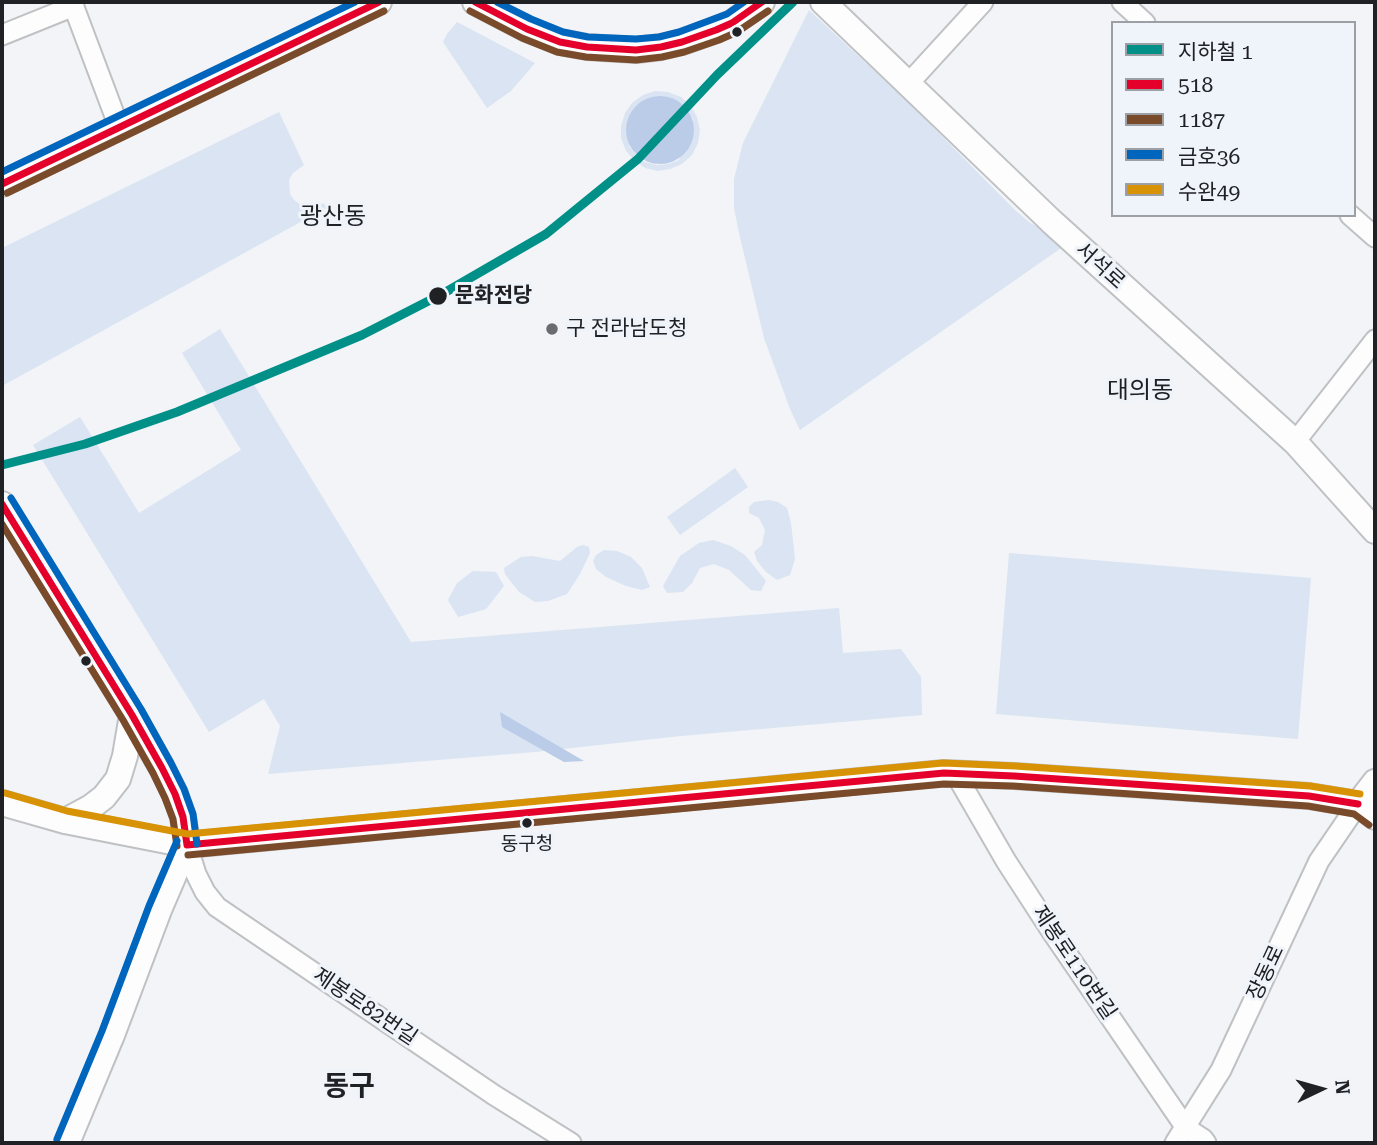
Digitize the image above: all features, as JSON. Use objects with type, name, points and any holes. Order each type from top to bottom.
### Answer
[{"type":"street","points":[[2,184],[379,2]]},
{"type":"street","points":[[475,2],[527,29],[560,42],[616,50],[661,47],[682,42],[732,23],[752,4]]},
{"type":"street","name":"서석로","points":[[822,2],[1052,222],[1295,442],[1375,531]]},
{"type":"street","points":[[908,84],[983,2]]},
{"type":"street","points":[[1122,2],[1143,21]]},
{"type":"street","points":[[2,35],[73,4],[119,128]]},
{"type":"street","points":[[1352,217],[1375,237]]},
{"type":"street","points":[[1295,442],[1375,340]]},
{"type":"street","points":[[2,504],[132,715],[175,794],[183,817],[187,845],[67,1143]]},
{"type":"street","points":[[65,821],[104,797],[118,779],[132,715]]},
{"type":"street","points":[[2,803],[65,821],[187,845],[955,773],[1309,796],[1367,810],[1375,782]]},
{"type":"street","name":"제봉로110번길","points":[[955,773],[1180,1136],[1203,1139],[1206,1143]]},
{"type":"street","name":"장동로","points":[[1180,1136],[1221,1070],[1319,861],[1367,810]]},
{"type":"street","name":"제봉로82번길","points":[[187,845],[196,874],[217,907],[494,1095],[571,1143]]},
{"type":"shaded area","points":[[809,10],[909,103],[1015,210],[1029,222],[1067,244],[800,430],[764,338],[734,208],[734,179],[743,143]]},
{"type":"shaded area","points":[[457,22],[535,63],[511,91],[487,108],[443,42]]},
{"type":"shaded area","points":[[655,91],[668,92],[681,97],[691,106],[700,130],[698,143],[692,155],[682,164],[657,171],[645,168],[626,151],[621,138],[621,126],[632,103]],"holes":[[[679,101],[693,119],[679,160],[657,165],[645,162],[629,146]]]},
{"type":"shaded area","points":[[279,112],[304,165],[293,173],[289,180],[290,194],[301,205],[314,207],[324,203],[326,208],[2,386],[2,248]]},
{"type":"shaded area","points":[[220,329],[411,642],[839,608],[843,653],[901,649],[921,677],[922,715],[268,774],[280,726],[264,699],[209,732],[33,445],[80,417],[139,513],[241,450],[182,353]]},
{"type":"shaded area","points":[[735,468],[748,487],[680,535],[667,517]]},
{"type":"shaded area","points":[[769,500],[787,508],[795,559],[790,575],[777,580],[757,561],[754,552],[762,545],[765,530],[759,518],[749,513],[749,507],[754,502]]},
{"type":"shaded area","points":[[713,540],[731,546],[745,555],[766,581],[761,591],[751,590],[729,570],[714,564],[700,568],[692,583],[683,592],[667,593],[663,586],[680,556],[699,543]]},
{"type":"shaded area","points":[[583,545],[589,547],[590,553],[567,594],[548,601],[535,602],[519,592],[505,574],[504,568],[521,557],[532,556],[560,561]]},
{"type":"shaded area","points":[[604,550],[617,551],[631,557],[642,568],[650,587],[642,590],[626,586],[596,569],[593,561],[596,555]]},
{"type":"shaded area","points":[[1009,553],[1311,578],[1298,739],[996,714]]},
{"type":"shaded area","points":[[473,571],[496,572],[504,586],[486,609],[458,617],[448,600],[457,583]]},
{"type":"water","points":[[653,96],[667,96],[679,101],[689,111],[694,130],[689,149],[679,159],[667,164],[653,164],[641,159],[631,149],[626,137],[626,123],[631,111],[641,101]]},
{"type":"water","points":[[500,712],[584,761],[564,762],[502,727]]},
{"type":"metro line","name":"1","points":[[2,465],[85,444],[177,412],[362,335],[444,293],[546,234],[638,159],[717,75],[793,2]]},
{"type":"transit line","name":"금호36","points":[[2,172],[355,2]]},
{"type":"transit line","name":"518","points":[[2,184],[379,2]]},
{"type":"transit line","name":"518","points":[[475,2],[527,29],[560,42],[587,47],[636,50],[682,42],[716,30],[732,23],[762,2]]},
{"type":"transit line","name":"금호36","points":[[497,2],[563,32],[588,37],[636,39],[679,32],[727,14],[744,2]]},
{"type":"transit line","name":"1187","points":[[7,193],[384,11]]},
{"type":"transit line","name":"1187","points":[[470,11],[522,38],[557,52],[636,60],[684,52],[719,40],[737,32],[768,11]]},
{"type":"transit line","name":"금호36","points":[[11,498],[141,709],[171,763],[193,814],[197,844]]},
{"type":"transit line","name":"518","points":[[2,504],[162,768],[183,817],[187,845]]},
{"type":"transit line","name":"1187","points":[[2,524],[153,773],[173,819],[177,846]]},
{"type":"transit line","name":"수완49","points":[[5,793],[67,811],[188,834],[943,763],[1310,786],[1360,794]]},
{"type":"transit line","name":"518","points":[[187,845],[944,773],[1309,796],[1358,804]]},
{"type":"transit line","name":"1187","points":[[188,855],[944,784],[1013,786],[1308,806],[1354,814],[1369,825]]},
{"type":"transit line","name":"금호36","points":[[57,1139],[177,841]]},
{"type":"place","name":"문화전당","points":[[438,296]]},
{"type":"place","name":"구 전라남도청","points":[[552,329]]},
{"type":"place","name":"동구청","points":[[527,823]]},
{"type":"district","name":"광산동","points":[[333,217]]},
{"type":"district","name":"대의동","points":[[1140,391]]},
{"type":"district","name":"동구","points":[[349,1087]]}]
